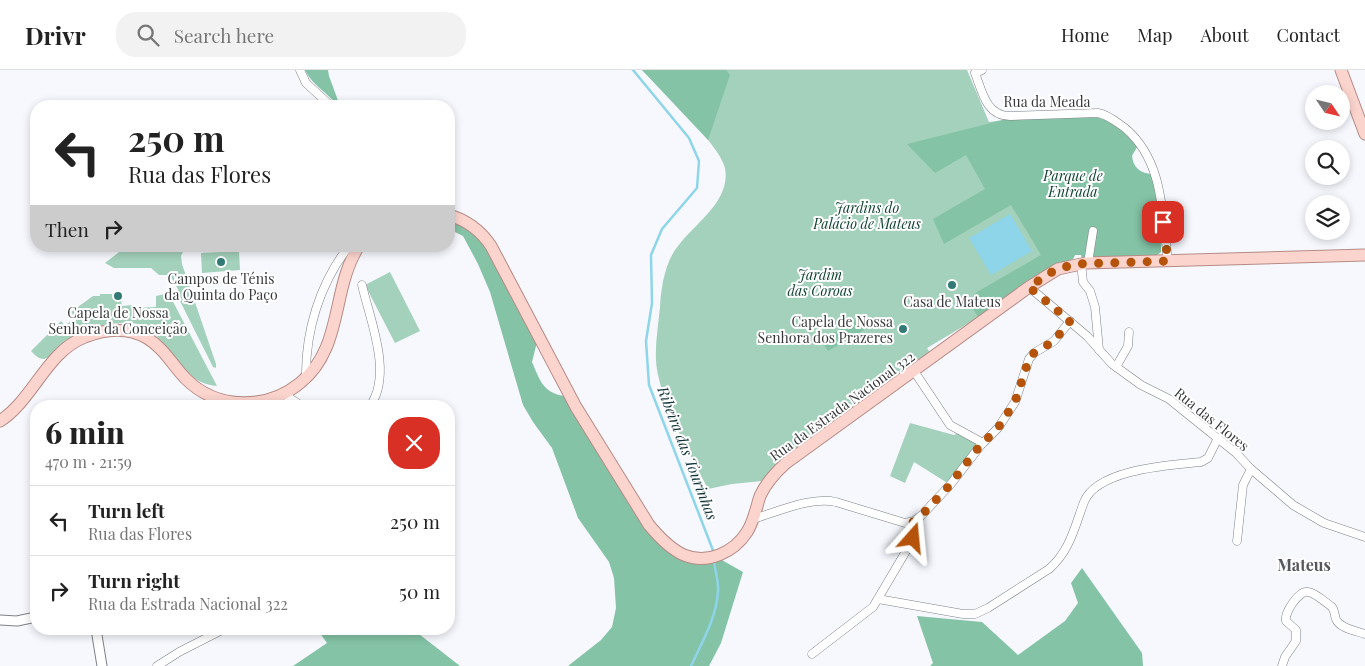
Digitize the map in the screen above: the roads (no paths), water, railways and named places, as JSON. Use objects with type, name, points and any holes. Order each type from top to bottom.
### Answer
[{"type":"main road","points":[[1341,70],[1365,134]]},
{"type":"main road","name":"Rua da Estrada Nacional 322","points":[[455,218],[472,226],[482,234],[491,246],[576,407],[649,525],[664,541],[683,555],[695,558],[716,556],[738,543],[753,519],[764,488],[780,469],[1029,287],[1058,268],[1084,263],[1365,256]]},
{"type":"main road","points":[[267,400],[283,394],[306,379],[320,360],[327,347],[354,252]]},
{"type":"main road","points":[[0,421],[18,406],[68,346],[86,336],[106,331],[126,331],[147,338],[160,348],[188,381],[198,389],[223,400]]},
{"type":"street","points":[[300,70],[306,83],[324,100]]},
{"type":"street","name":"Rua da Meada","points":[[982,70],[975,73],[987,104],[998,114],[1010,116],[1098,113],[1109,117],[1130,133],[1149,157],[1155,173],[1161,203],[1168,261]]},
{"type":"street","points":[[1093,231],[1084,263],[1083,282],[1090,291],[1095,307],[1099,350]]},
{"type":"street","points":[[306,379],[308,345],[321,294],[334,267],[351,252]]},
{"type":"street","points":[[362,285],[379,361],[379,388],[374,400]]},
{"type":"street","name":"Rua das Flores","points":[[1029,287],[1091,340],[1116,367],[1141,385],[1175,403],[1240,456],[1251,469],[1279,494],[1324,524],[1365,537]]},
{"type":"street","points":[[753,519],[806,503],[825,500],[902,522],[913,522],[948,487],[983,443],[998,428],[1012,407],[1030,357],[1054,341],[1070,321]]},
{"type":"street","points":[[1116,367],[1128,345],[1129,332]]},
{"type":"street","points":[[914,371],[950,425],[983,443]]},
{"type":"street","points":[[294,387],[299,400]]},
{"type":"street","points":[[283,394],[292,400]]},
{"type":"street","points":[[878,599],[963,614],[980,613],[1044,572],[1056,562],[1071,540],[1084,502],[1093,489],[1118,477],[1147,468],[1201,462],[1211,454],[1218,438]]},
{"type":"street","points":[[1237,541],[1243,485],[1251,469]]},
{"type":"street","points":[[812,654],[868,612],[878,599],[912,541],[914,534],[913,522]]},
{"type":"street","points":[[1282,666],[1297,637],[1296,630],[1286,622],[1285,616],[1298,596],[1303,592],[1311,592],[1332,607],[1336,619],[1341,625],[1365,634]]},
{"type":"street","points":[[0,620],[17,621],[30,618]]},
{"type":"street","points":[[97,635],[102,666]]},
{"type":"street","points":[[158,666],[179,652],[212,635]]},
{"type":"water","points":[[1010,214],[1032,251],[991,275],[969,238]]},
{"type":"waterway","name":"Ribeira das Tourinhas","points":[[633,70],[689,138],[699,161],[697,188],[662,229],[651,255],[652,303],[646,341],[649,385],[714,553]]},
{"type":"waterway","name":"Ribeira das Tourinhas","points":[[691,666],[708,630],[717,602],[718,584],[714,561]]},
{"type":"place","name":"Campos de Ténis da Quinta do Paço","points":[[221,262]]},
{"type":"place","name":"Casa de Mateus","points":[[952,285]]},
{"type":"place","name":"Capela de Nossa Senhora da Conceição","points":[[118,296]]},
{"type":"place","name":"Capela de Nossa Senhora dos Prazeres","points":[[903,329]]},
{"type":"district","name":"Mateus","points":[[1304,564]]},
{"type":"park label","name":"Parque de Entrada","points":[[1073,184]]},
{"type":"park label","name":"Jardins do Palácio de Mateus","points":[[867,216]]},
{"type":"park label","name":"Jardim das Coroas","points":[[820,282]]}]
